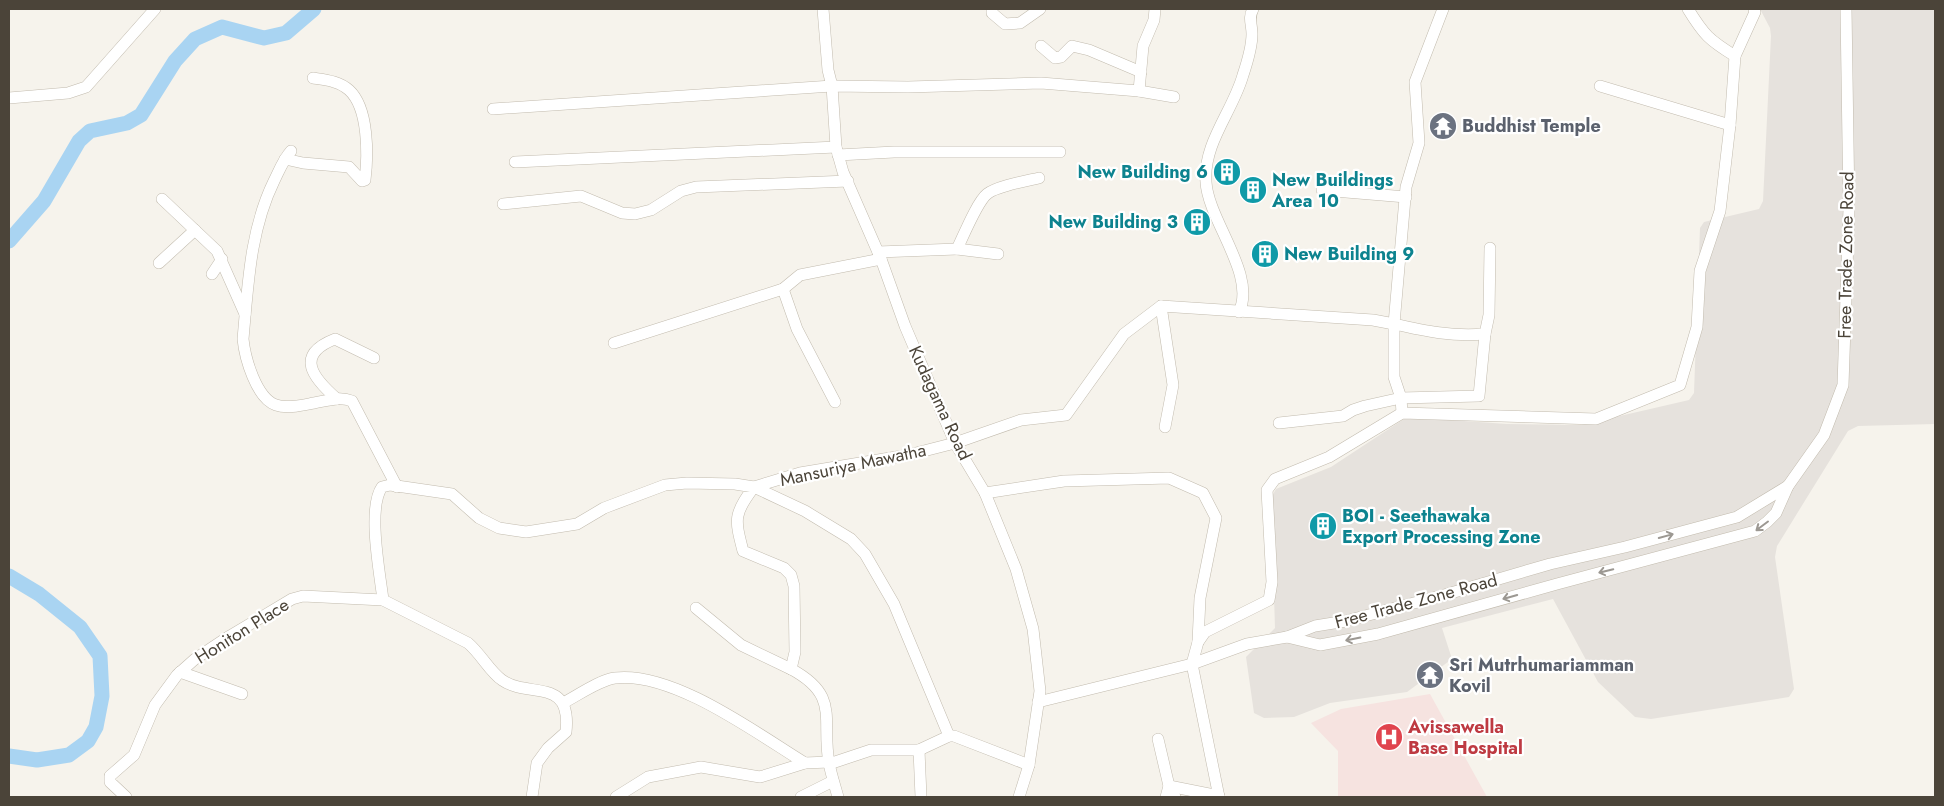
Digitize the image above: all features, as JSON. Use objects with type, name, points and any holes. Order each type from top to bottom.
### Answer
[{"type":"street","points":[[9,98],[68,93],[86,87],[155,9]]},
{"type":"street","name":"Kudagama Road","points":[[823,9],[837,151],[843,172],[880,255],[905,326],[955,443],[985,493],[1016,569],[1033,629],[1040,690],[1030,765],[1019,797]]},
{"type":"street","points":[[992,9],[992,13],[1005,24],[1020,23],[1040,9]]},
{"type":"street","points":[[1139,91],[1143,46],[1154,20],[1155,9]]},
{"type":"street","points":[[1239,312],[1244,303],[1239,268],[1212,205],[1206,185],[1205,170],[1213,144],[1243,77],[1252,36],[1249,16],[1253,9]]},
{"type":"street","points":[[1402,413],[1401,398],[1394,377],[1394,324],[1406,187],[1419,144],[1415,82],[1444,9]]},
{"type":"street","points":[[1688,9],[1702,32],[1715,44],[1735,56]]},
{"type":"street","points":[[1198,642],[1205,632],[1269,600],[1272,582],[1267,490],[1275,479],[1329,457],[1402,413],[1596,419],[1680,385],[1697,327],[1700,271],[1720,211],[1730,125],[1735,56],[1755,12],[1754,9]]},
{"type":"street","name":"Free Trade Zone Road","points":[[1286,637],[1320,645],[1378,634],[1755,531],[1776,512],[1788,486],[1824,435],[1843,385],[1849,209],[1846,9]]},
{"type":"street","points":[[1041,46],[1055,58],[1061,57],[1072,46],[1089,50],[1141,72]]},
{"type":"street","points":[[313,78],[334,81],[350,90],[359,106],[365,128],[368,160],[365,180],[362,181],[349,167],[303,163],[288,155],[264,202],[254,236],[243,339],[245,354],[260,392],[276,405],[299,406],[343,398],[352,401],[397,487]]},
{"type":"street","points":[[493,109],[832,86],[908,87],[1041,83],[1139,91],[1174,97]]},
{"type":"street","points":[[1600,86],[1730,125]]},
{"type":"street","points":[[515,162],[837,151],[1060,152]]},
{"type":"street","points":[[957,249],[973,216],[987,194],[1010,185],[1039,178]]},
{"type":"street","points":[[504,204],[581,196],[622,213],[636,214],[651,210],[681,191],[696,187],[848,181]]},
{"type":"street","points":[[1322,190],[1406,197]]},
{"type":"street","points":[[162,199],[222,258],[245,316]]},
{"type":"street","points":[[158,263],[195,230]]},
{"type":"street","points":[[1278,423],[1343,416],[1365,406],[1401,398],[1480,396],[1485,334],[1490,315],[1490,248]]},
{"type":"street","points":[[614,344],[783,289],[800,275],[880,255],[957,249],[998,254]]},
{"type":"street","points":[[212,274],[222,258]]},
{"type":"street","points":[[783,289],[797,329],[835,402]]},
{"type":"street","points":[[1165,427],[1173,385],[1161,306],[1373,320],[1435,334],[1463,336],[1485,334]]},
{"type":"street","name":"Mansuriya Mawatha","points":[[754,487],[800,473],[908,455],[955,443],[1021,420],[1066,415],[1124,334],[1161,306]]},
{"type":"street","points":[[338,399],[314,376],[311,362],[314,352],[324,343],[335,338],[374,358]]},
{"type":"street","points":[[985,493],[1064,481],[1169,478],[1203,493],[1216,518],[1200,598],[1198,642],[1192,664],[1219,797],[1169,786]]},
{"type":"street","points":[[383,600],[375,515],[378,492],[382,487],[390,485],[452,494],[479,518],[499,528],[526,532],[577,524],[604,508],[665,485],[686,483],[735,484],[754,487],[738,511],[736,523],[743,551],[784,568],[791,575],[794,586],[795,652],[791,668]]},
{"type":"street","name":"Free Trade Zone Road","points":[[1038,702],[1192,664],[1247,644],[1286,637],[1315,626],[1355,619],[1550,564],[1625,547],[1737,517],[1788,486]]},
{"type":"street","name":"Mansuriya Mawatha","points":[[754,487],[805,511],[851,538],[865,554],[894,604],[949,736]]},
{"type":"street","name":"Honiton Place","points":[[126,797],[110,782],[110,776],[134,755],[156,705],[180,672],[195,659],[225,639],[297,597],[383,600],[468,644],[479,652],[500,679],[519,687],[543,690],[555,695],[563,703]]},
{"type":"street","points":[[696,608],[741,645],[808,678],[824,700],[827,714],[829,763],[838,797]]},
{"type":"street","points":[[180,672],[242,694]]},
{"type":"street","points":[[532,797],[538,763],[548,748],[566,732],[567,724],[563,703],[612,678],[629,677],[677,688],[716,708],[805,763]]},
{"type":"street","points":[[616,797],[648,777],[701,767],[760,777],[805,763],[829,763],[871,750],[919,750],[949,736],[954,736],[1030,765]]},
{"type":"street","points":[[1158,739],[1169,786],[1175,797]]},
{"type":"street","points":[[919,750],[921,797]]},
{"type":"street","points":[[800,797],[833,781]]},
{"type":"street","points":[[1166,797],[1169,786]]},
{"type":"shaded area","points":[[1760,9],[1935,9],[1935,424],[1858,426],[1848,431],[1777,546],[1775,557],[1794,689],[1789,697],[1651,719],[1635,717],[1598,682],[1553,599],[1442,628],[1452,659],[1407,692],[1330,703],[1294,717],[1264,718],[1254,713],[1246,657],[1275,628],[1271,498],[1276,489],[1331,467],[1407,417],[1507,424],[1581,425],[1689,400],[1694,393],[1700,228],[1704,222],[1759,209],[1763,201],[1771,36],[1770,28]]},
{"type":"shaded area","name":"Avissawella Base Hospital","points":[[1430,694],[1487,797],[1338,797],[1338,751],[1311,723],[1341,709]]},
{"type":"waterway","points":[[9,241],[44,201],[79,141],[90,131],[127,123],[141,115],[175,61],[195,39],[222,27],[264,38],[286,33],[314,9]]},
{"type":"waterway","points":[[9,576],[39,594],[80,627],[100,656],[102,696],[96,727],[88,741],[69,755],[37,760],[9,756]]},
{"type":"place","name":"Buddhist Temple","points":[[1443,126]]},
{"type":"place","name":"New Building 6","points":[[1227,172]]},
{"type":"place","name":"New Buildings Area 10","points":[[1253,190]]},
{"type":"place","name":"New Building 3","points":[[1197,222]]},
{"type":"place","name":"New Building 9","points":[[1265,254]]},
{"type":"place","name":"BOI - Seethawaka Export Processing Zone","points":[[1323,526]]},
{"type":"place","name":"Sri Mutrhumariamman Kovil","points":[[1430,675]]},
{"type":"place","name":"Avissawella Base Hospital","points":[[1389,737]]}]
